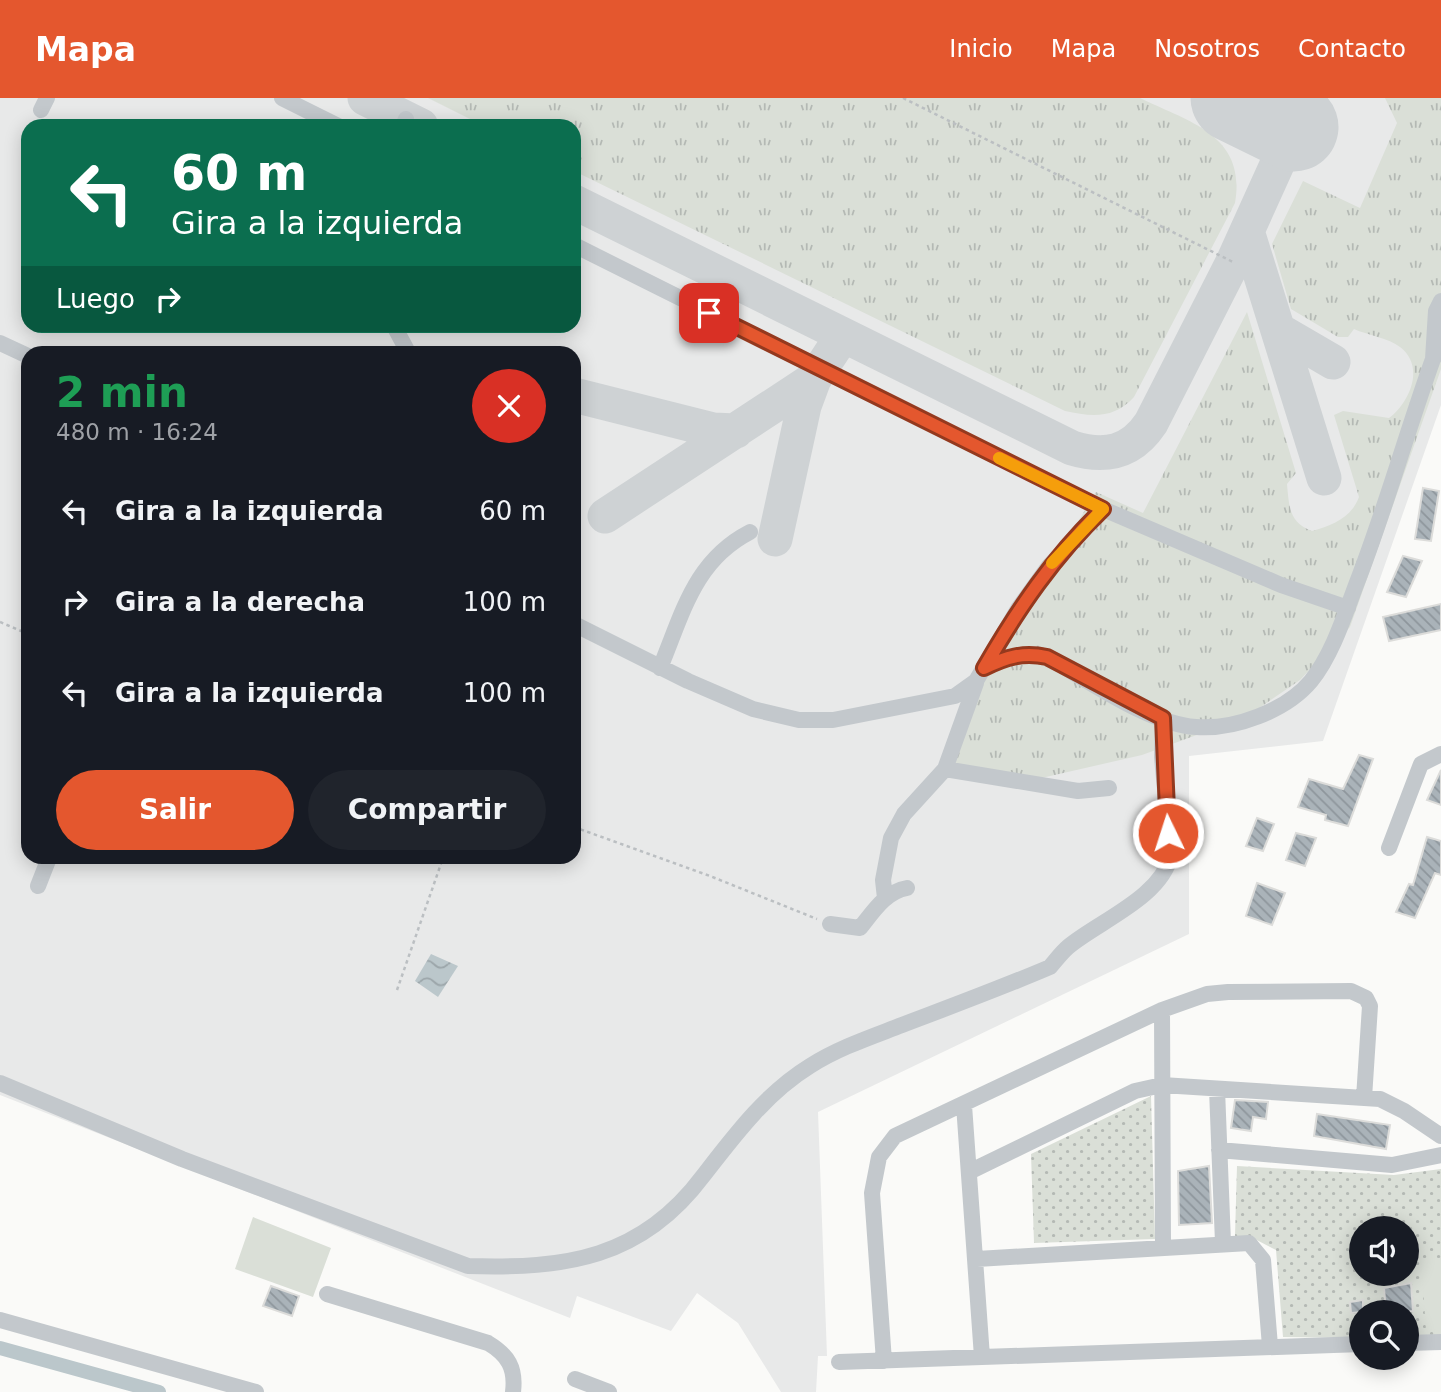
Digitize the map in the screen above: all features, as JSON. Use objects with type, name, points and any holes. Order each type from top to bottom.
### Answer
[{"type":"street","points":[[282,98],[324,119]]},
{"type":"street","points":[[581,248],[1103,509],[1281,585],[1348,608]]},
{"type":"street","points":[[581,628],[660,668],[753,709],[816,722],[955,696],[980,674],[1014,655],[1030,654],[1047,657],[1163,718],[1196,727],[1246,721],[1293,698],[1311,681],[1323,662],[1348,608],[1384,513],[1437,353],[1436,310],[1441,301]]},
{"type":"street","points":[[0,342],[21,352]]},
{"type":"street","points":[[886,898],[883,880],[891,838],[904,814],[945,769],[980,674],[1018,609],[1049,566],[1103,509]]},
{"type":"street","points":[[660,668],[702,572],[723,548],[750,532]]},
{"type":"street","points":[[0,1083],[182,1160],[468,1266],[517,1268],[559,1264],[608,1253],[671,1213],[702,1178],[733,1135],[810,1065],[856,1043],[1050,967],[1067,947],[1111,921],[1155,882],[1169,866],[1171,855],[1163,757],[1163,718]]},
{"type":"street","points":[[1389,848],[1421,764],[1441,754]]},
{"type":"street","points":[[945,769],[1078,791],[1109,788]]},
{"type":"street","points":[[38,886],[47,864]]},
{"type":"street","points":[[830,924],[860,928],[886,898],[897,890],[907,888]]},
{"type":"street","points":[[884,1361],[872,1193],[878,1157],[895,1136],[1162,1010],[1207,994],[1228,992],[1351,991],[1366,998],[1370,1006],[1364,1098]]},
{"type":"street","points":[[1162,1010],[1163,1247]]},
{"type":"street","points":[[971,1171],[1135,1091],[1162,1086],[1380,1099],[1441,1136]]},
{"type":"street","points":[[1217,1088],[1223,1243]]},
{"type":"street","points":[[964,1105],[971,1171],[982,1357]]},
{"type":"street","points":[[1219,1150],[1392,1165],[1441,1154]]},
{"type":"street","points":[[977,1259],[1249,1243],[1260,1253],[1270,1346]]},
{"type":"street","points":[[327,1294],[488,1343],[503,1352],[514,1369],[513,1392]]},
{"type":"street","points":[[0,1321],[256,1392]]},
{"type":"street","points":[[1419,1343],[1441,1342]]},
{"type":"street","points":[[839,1363],[1349,1344]]},
{"type":"street","points":[[575,1379],[609,1392]]},
{"type":"path","points":[[903,98],[1233,262]]},
{"type":"path","points":[[0,622],[21,631]]},
{"type":"path","points":[[581,830],[710,876],[830,924]]},
{"type":"path","points":[[397,990],[441,864]]},
{"type":"shaded area","points":[[0,98],[1441,98],[1441,405],[1323,741],[1189,756],[1189,934],[818,1112],[827,1356],[818,1356],[816,1392],[781,1392],[738,1323],[697,1293],[671,1331],[577,1296],[570,1318],[0,1095]]},
{"type":"green space","points":[[428,98],[1140,98],[1195,124],[1223,146],[1232,161],[1236,180],[1235,203],[1134,397],[1110,413],[1093,415],[1065,411],[581,174],[581,119],[470,119]]},
{"type":"green space","points":[[1385,98],[1441,98],[1441,369],[1350,627],[1300,680],[1246,717],[1142,755],[1024,782],[951,769],[978,686],[1096,492],[1143,513],[1247,312],[1296,473],[1287,484],[1292,513],[1304,528],[1312,531],[1340,520],[1356,504],[1359,497],[1334,415],[1343,411],[1389,418],[1408,394],[1412,384],[1412,364],[1408,355],[1390,341],[1354,329],[1348,337],[1338,337],[1291,309],[1272,244],[1303,181],[1360,208],[1397,123]]},
{"type":"green space","points":[[1151,1096],[1155,1239],[1034,1243],[1031,1154]]},
{"type":"green space","points":[[1237,1166],[1394,1175],[1441,1169],[1441,1336],[1419,1337],[1419,1300],[1349,1300],[1349,1338],[1283,1337],[1276,1250],[1251,1237],[1235,1236]]},
{"type":"green space","points":[[253,1217],[331,1248],[313,1297],[235,1269]]},
{"type":"green space","points":[[1441,1258],[1441,1329],[1426,1330],[1421,1260]]},
{"type":"water","points":[[431,954],[458,966],[438,997],[415,981]]},
{"type":"building","points":[[1423,488],[1439,491],[1431,541],[1415,539]]},
{"type":"building","points":[[1403,556],[1422,561],[1406,597],[1387,592]]},
{"type":"building","points":[[1441,604],[1441,630],[1389,641],[1383,617]]},
{"type":"building","points":[[1359,755],[1373,759],[1348,826],[1325,820],[1326,815],[1298,807],[1309,779],[1343,789]]},
{"type":"building","points":[[1441,770],[1441,805],[1427,800]]},
{"type":"building","points":[[1257,818],[1274,824],[1263,851],[1246,846]]},
{"type":"building","points":[[1296,833],[1316,838],[1305,866],[1286,860]]},
{"type":"building","points":[[1427,837],[1441,841],[1441,875],[1435,873],[1415,918],[1396,912],[1409,884],[1413,885]]},
{"type":"building","points":[[1257,883],[1285,893],[1272,925],[1246,916]]},
{"type":"building","points":[[1235,1100],[1268,1102],[1266,1119],[1253,1117],[1251,1131],[1231,1128]]},
{"type":"building","points":[[1317,1114],[1390,1125],[1386,1149],[1314,1136]]},
{"type":"building","points":[[1209,1166],[1212,1223],[1179,1225],[1178,1171]]},
{"type":"building","points":[[271,1286],[299,1296],[292,1316],[263,1306]]},
{"type":"building","points":[[1411,1286],[1412,1300],[1385,1300],[1384,1288]]},
{"type":"waterway","points":[[0,1348],[159,1392]]},
{"type":"taxiway","points":[[365,98],[407,119]]},
{"type":"taxiway","points":[[581,205],[1072,448],[1095,453],[1106,452],[1126,447],[1151,423],[1233,262],[1294,127],[1303,98]]},
{"type":"taxiway","points":[[1247,231],[1324,478]]},
{"type":"taxiway","points":[[1278,330],[1333,362]]},
{"type":"taxiway","points":[[775,539],[804,406],[814,379],[843,335]]},
{"type":"taxiway","points":[[605,516],[814,379]]},
{"type":"taxiway","points":[[581,397],[713,430],[736,431]]},
{"type":"runway","points":[[1235,98],[1294,127]]},
{"type":"slow traffic","points":[[999,458],[1103,509],[1052,563]]},
{"type":"route","points":[[709,313],[1103,509],[1049,566],[1018,609],[984,668],[1014,655],[1047,657],[1139,708],[1163,718],[1168,833]]}]
